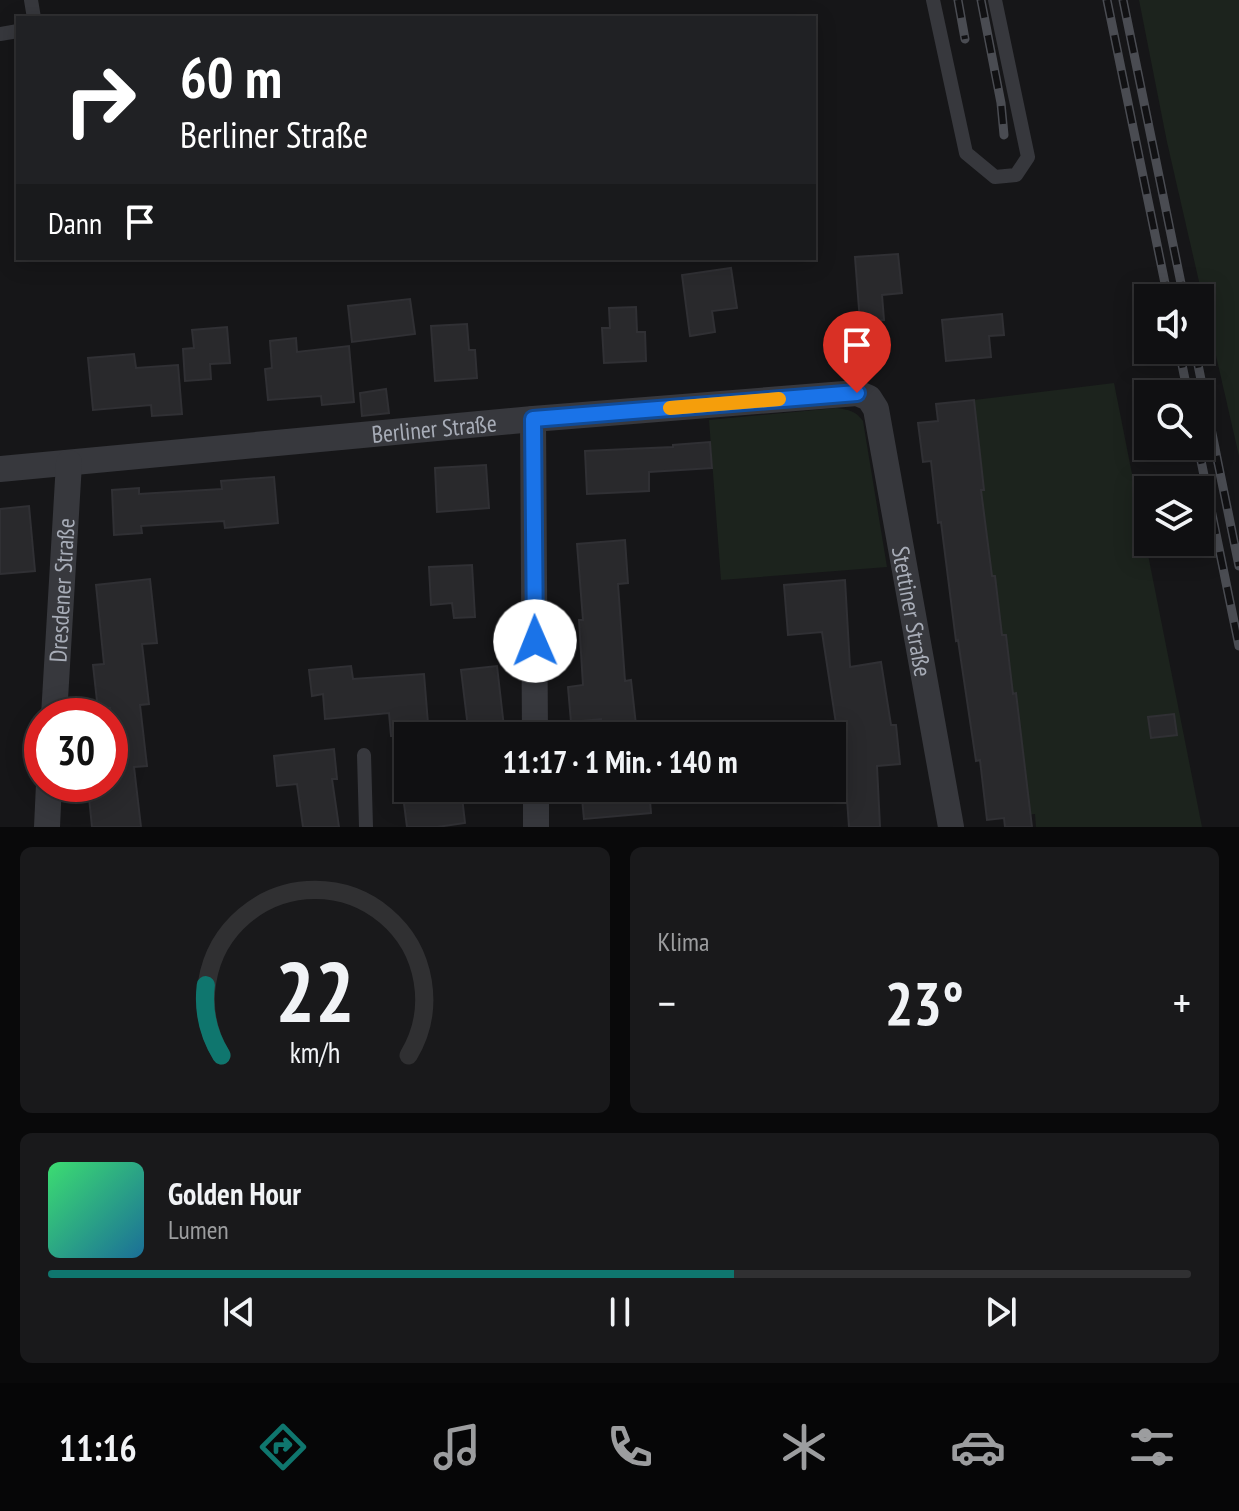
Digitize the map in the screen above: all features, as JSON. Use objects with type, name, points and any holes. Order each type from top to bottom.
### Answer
[{"type":"street","name":"Berliner Straße","points":[[0,469],[533,419],[857,393],[869,398]]},
{"type":"street","name":"Stettiner Straße","points":[[869,398],[876,409],[951,827]]},
{"type":"street","points":[[533,419],[535,722]]},
{"type":"street","name":"Dresdener Straße","points":[[55,698],[69,463]]},
{"type":"street","points":[[47,827],[48,802]]},
{"type":"street","points":[[536,802],[536,827]]},
{"type":"lane","points":[[933,0],[966,153],[995,177],[1016,175],[1028,157],[995,0]]},
{"type":"lane","points":[[364,755],[366,827]]},
{"type":"shaded area","points":[[1139,0],[1239,0],[1239,456],[1214,347],[1214,284],[1200,284]]},
{"type":"shaded area","points":[[1114,383],[1134,484],[1134,556],[1148,556],[1202,827],[1036,827],[1035,814],[1025,815],[1027,789],[1016,694],[1013,694],[1006,635],[1002,635],[995,576],[971,579],[989,551],[985,518],[959,493],[984,489],[974,400]]},
{"type":"shaded area","points":[[837,408],[858,415],[863,421],[887,567],[721,580],[709,420]]},
{"type":"building","points":[[898,254],[902,293],[882,295],[884,320],[860,322],[855,257]]},
{"type":"building","points":[[731,268],[737,308],[712,311],[715,332],[690,336],[682,275]]},
{"type":"building","points":[[410,299],[415,334],[352,342],[348,306]]},
{"type":"building","points":[[636,307],[637,332],[645,332],[646,361],[604,363],[602,328],[610,328],[609,308]]},
{"type":"building","points":[[1002,314],[1004,335],[989,336],[991,357],[946,361],[942,320]]},
{"type":"building","points":[[467,324],[469,350],[475,350],[477,378],[435,381],[431,326]]},
{"type":"building","points":[[227,327],[230,363],[210,364],[211,379],[185,381],[183,349],[194,348],[192,330]]},
{"type":"building","points":[[296,338],[297,352],[349,346],[354,402],[322,405],[321,396],[268,400],[265,369],[272,368],[270,341]]},
{"type":"building","points":[[134,354],[136,368],[178,365],[182,414],[152,416],[151,405],[93,410],[88,358]]},
{"type":"building","points":[[386,389],[389,413],[362,416],[360,393]]},
{"type":"building","points":[[974,400],[992,576],[995,576],[1002,635],[1006,635],[1013,694],[1016,693],[1032,827],[1005,827],[1004,818],[987,820],[980,760],[976,761],[956,641],[931,461],[923,462],[918,423],[938,421],[936,404]]},
{"type":"building","points":[[710,442],[712,468],[649,472],[649,491],[587,494],[585,451]]},
{"type":"building","points":[[486,465],[489,508],[437,512],[435,468]]},
{"type":"building","points":[[274,477],[278,523],[225,528],[224,521],[141,526],[142,533],[114,535],[112,490],[139,488],[139,494],[222,489],[221,481]]},
{"type":"building","points":[[29,506],[35,571],[0,574],[0,509]]},
{"type":"building","points":[[625,540],[628,583],[618,584],[625,681],[631,680],[636,722],[601,722],[601,719],[571,722],[568,687],[583,685],[579,620],[583,620],[577,544]]},
{"type":"building","points":[[472,565],[475,617],[454,618],[452,603],[431,605],[429,567]]},
{"type":"building","points":[[150,579],[157,643],[142,644],[149,704],[140,705],[147,766],[134,767],[141,827],[92,827],[90,802],[128,802],[128,698],[97,698],[93,665],[104,664],[96,585]]},
{"type":"building","points":[[845,580],[850,667],[881,662],[891,725],[896,725],[900,764],[877,766],[880,827],[849,827],[846,722],[836,722],[822,632],[788,635],[784,585]]},
{"type":"building","points":[[351,666],[353,679],[424,674],[428,722],[394,722],[394,736],[391,736],[389,713],[325,719],[323,694],[312,696],[309,670]]},
{"type":"building","points":[[497,666],[503,722],[467,722],[461,670]]},
{"type":"building","points":[[1174,714],[1177,735],[1151,738],[1148,717]]},
{"type":"building","points":[[334,749],[337,779],[332,779],[339,827],[303,827],[297,784],[277,786],[274,756]]},
{"type":"building","points":[[404,802],[463,802],[465,823],[407,827]]},
{"type":"building","points":[[582,802],[650,802],[651,813],[584,819]]},
{"type":"railway","points":[[958,0],[965,39]]},
{"type":"railway","points":[[981,0],[1001,103],[1004,135]]},
{"type":"railway","points":[[1107,0],[1165,284]]},
{"type":"railway","points":[[1123,0],[1181,284]]},
{"type":"railway","points":[[1182,364],[1185,380]]},
{"type":"railway","points":[[1198,364],[1239,566]]},
{"type":"railway","points":[[1201,460],[1239,646]]},
{"type":"slow traffic","points":[[670,408],[779,399]]},
{"type":"route","points":[[535,641],[533,419],[857,393]]}]
